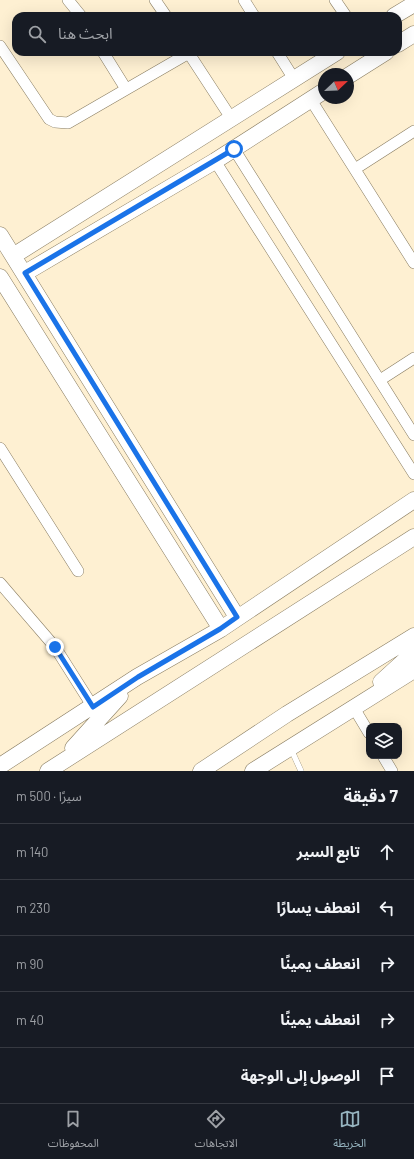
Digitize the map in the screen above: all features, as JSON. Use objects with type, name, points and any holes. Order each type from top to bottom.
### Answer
[{"type":"street","points":[[68,0],[78,12]]},
{"type":"street","points":[[155,0],[163,12]]},
{"type":"street","points":[[244,0],[252,12]]},
{"type":"street","points":[[335,0],[343,12]]},
{"type":"street","points":[[401,12],[414,4]]},
{"type":"street","points":[[402,42],[414,34]]},
{"type":"street","points":[[0,46],[49,119],[55,122],[68,123],[182,56]]},
{"type":"street","points":[[105,56],[126,89]]},
{"type":"street","points":[[192,56],[231,118]]},
{"type":"street","points":[[280,56],[294,78]]},
{"type":"street","points":[[13,256],[330,56]]},
{"type":"street","points":[[354,72],[380,56]]},
{"type":"street","points":[[25,273],[215,161],[318,96]]},
{"type":"street","points":[[322,104],[355,169],[414,263]]},
{"type":"street","points":[[355,169],[414,131]]},
{"type":"street","points":[[234,149],[414,435]]},
{"type":"street","points":[[215,161],[414,474]]},
{"type":"street","points":[[0,235],[25,273],[237,617]]},
{"type":"street","points":[[3,286],[220,629]]},
{"type":"street","points":[[380,380],[414,358]]},
{"type":"street","points":[[0,448],[78,572]]},
{"type":"street","points":[[0,766],[138,677],[220,629],[414,500]]},
{"type":"street","points":[[53,768],[414,537]]},
{"type":"street","points":[[0,583],[55,647],[93,707]]},
{"type":"street","points":[[200,771],[286,714],[414,636]]},
{"type":"street","points":[[354,708],[414,652]]},
{"type":"street","points":[[253,771],[414,670]]},
{"type":"street","points":[[53,768],[138,677]]},
{"type":"street","points":[[354,708],[366,728]]},
{"type":"street","points":[[385,759],[392,771]]},
{"type":"lane","points":[[290,748],[300,771]]},
{"type":"route","points":[[55,647],[93,707],[138,677],[220,629],[237,617],[25,273],[234,149]]}]
